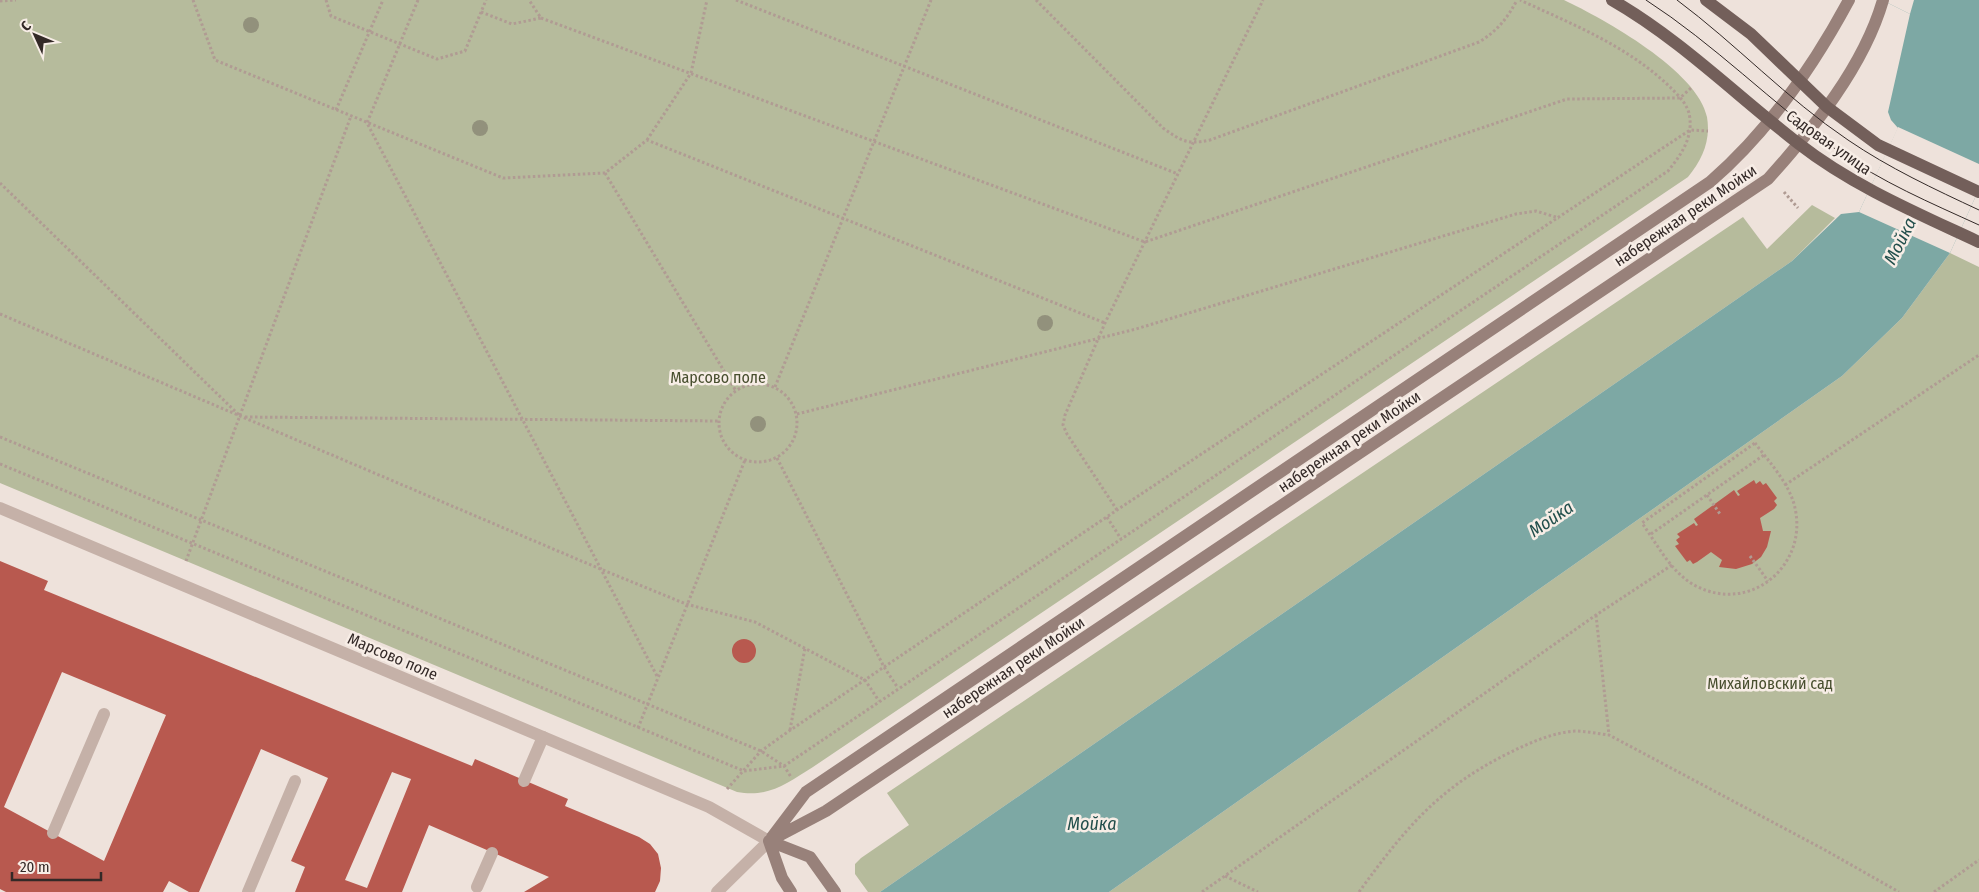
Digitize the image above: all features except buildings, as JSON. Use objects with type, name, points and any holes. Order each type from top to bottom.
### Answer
[{"type":"main road","name":"Садовая улица","points":[[1612,0],[1671,40],[1799,144],[1869,190],[1979,242]]},
{"type":"main road","name":"Садовая улица","points":[[1706,0],[1750,34],[1827,107],[1888,150],[1978,192]]},
{"type":"main road","name":"набережная реки Мойки","points":[[769,841],[806,792],[1710,182],[1740,156],[1800,81],[1836,25],[1849,0]]},
{"type":"main road","name":"набережная реки Мойки","points":[[769,841],[826,811],[1768,179],[1799,144],[1827,107],[1861,52],[1882,2]]},
{"type":"main road","points":[[769,841],[782,878],[791,892]]},
{"type":"main road","points":[[769,841],[810,857],[835,892]]},
{"type":"street","name":"Марсово поле","points":[[0,508],[709,807],[769,841]]},
{"type":"street","points":[[53,834],[104,714]]},
{"type":"street","points":[[524,780],[543,737]]},
{"type":"street","points":[[248,892],[295,781]]},
{"type":"street","name":"набережная реки Мойки","points":[[717,892],[769,841]]},
{"type":"street","points":[[477,887],[492,853]]},
{"type":"path","points":[[0,2],[16,0]]},
{"type":"path","points":[[193,0],[215,60],[503,178],[605,173],[647,140],[691,73],[707,0]]},
{"type":"path","points":[[326,0],[331,16],[437,59],[465,50],[486,0]]},
{"type":"path","points":[[336,110],[383,0]]},
{"type":"path","points":[[367,122],[418,0]]},
{"type":"path","points":[[529,0],[541,18]]},
{"type":"path","points":[[736,0],[1178,174]]},
{"type":"path","points":[[775,388],[931,0]]},
{"type":"path","points":[[0,464],[744,771],[784,766],[1668,171],[1683,153],[1690,130],[1688,112],[1680,98],[1643,65],[1604,38],[1519,0],[1496,32],[1479,42],[1210,140],[1193,144],[1176,137],[1163,128],[1036,0]]},
{"type":"path","points":[[1117,510],[1067,434],[1063,425],[1065,415],[1104,323],[1263,0]]},
{"type":"path","points":[[481,12],[512,24],[541,18],[1145,242],[1567,99],[1680,98],[1691,88]]},
{"type":"path","points":[[186,561],[241,417],[351,116]]},
{"type":"path","points":[[367,122],[598,568],[658,678]]},
{"type":"path","points":[[727,789],[761,751],[790,730],[1117,510],[1690,130],[1708,131]]},
{"type":"path","points":[[647,140],[1104,323]]},
{"type":"path","points":[[605,173],[736,391]]},
{"type":"path","points":[[0,184],[241,417],[719,421]]},
{"type":"path","points":[[1783,191],[1798,208]]},
{"type":"path","points":[[797,414],[1097,340],[1516,214],[1536,211],[1559,218]]},
{"type":"path","points":[[0,314],[686,604],[755,622],[864,680],[879,701]]},
{"type":"path","points":[[1785,485],[1979,355]]},
{"type":"path","points":[[755,384],[775,388],[785,394],[797,414],[798,427],[794,439],[787,450],[777,458],[756,463],[745,460],[731,452],[726,445],[720,430],[719,421],[724,404],[736,391],[755,384]]},
{"type":"path","points":[[0,437],[761,751],[784,766],[793,780]]},
{"type":"path","points":[[1755,443],[1764,455],[1785,485],[1795,506],[1796,542],[1789,559],[1768,581],[1748,592],[1729,594],[1711,592],[1695,586],[1680,575],[1642,523],[1755,443]]},
{"type":"path","points":[[1650,534],[1764,455]]},
{"type":"path","points":[[777,458],[884,667],[898,688]]},
{"type":"path","points":[[638,728],[745,460]]},
{"type":"path","points":[[1707,495],[1720,514]]},
{"type":"path","points":[[1107,517],[1121,538]]},
{"type":"path","points":[[1750,556],[1768,581]]},
{"type":"path","points":[[1202,892],[1596,614],[1672,565]]},
{"type":"path","points":[[1596,614],[1610,735]]},
{"type":"path","points":[[790,730],[805,648]]},
{"type":"path","points":[[1359,892],[1410,824],[1444,792],[1489,763],[1535,740],[1576,731],[1610,735],[1825,850],[1899,892]]},
{"type":"path","points":[[1934,892],[1979,860]]},
{"type":"path","points":[[1224,876],[1258,892]]},
{"type":"green space","name":"Марсово поле","points":[[0,0],[1564,0],[1624,33],[1668,65],[1686,82],[1700,100],[1707,117],[1708,134],[1701,157],[1688,177],[813,767],[777,788],[759,793],[748,793],[737,792],[0,483]]},
{"type":"green space","points":[[1812,205],[1835,218],[1792,261],[880,892],[868,892],[855,874],[855,864],[861,858],[909,825],[887,793],[1743,217],[1767,249]]},
{"type":"green space","name":"Михайловский сад","points":[[1950,253],[1979,267],[1979,892],[1109,892],[1842,376],[1902,318]]},
{"type":"water","name":"Мойка","points":[[1882,0],[1979,0],[1979,189],[1950,253],[1902,318],[1842,376],[1109,892],[880,892],[1792,261],[1841,214],[1859,212],[1898,128],[1891,120],[1888,112],[1910,14]]},
{"type":"pier","points":[[1882,0],[1914,0],[1910,14]]},
{"type":"pier","points":[[1898,127],[1979,164],[1979,189],[1950,253],[1859,212]]},
{"type":"tram line","points":[[1646,0],[1695,35],[1814,133],[1854,162],[1871,173],[1979,225]]},
{"type":"tram line","points":[[1677,0],[1804,107],[1848,140],[1896,169],[1979,210]]}]
